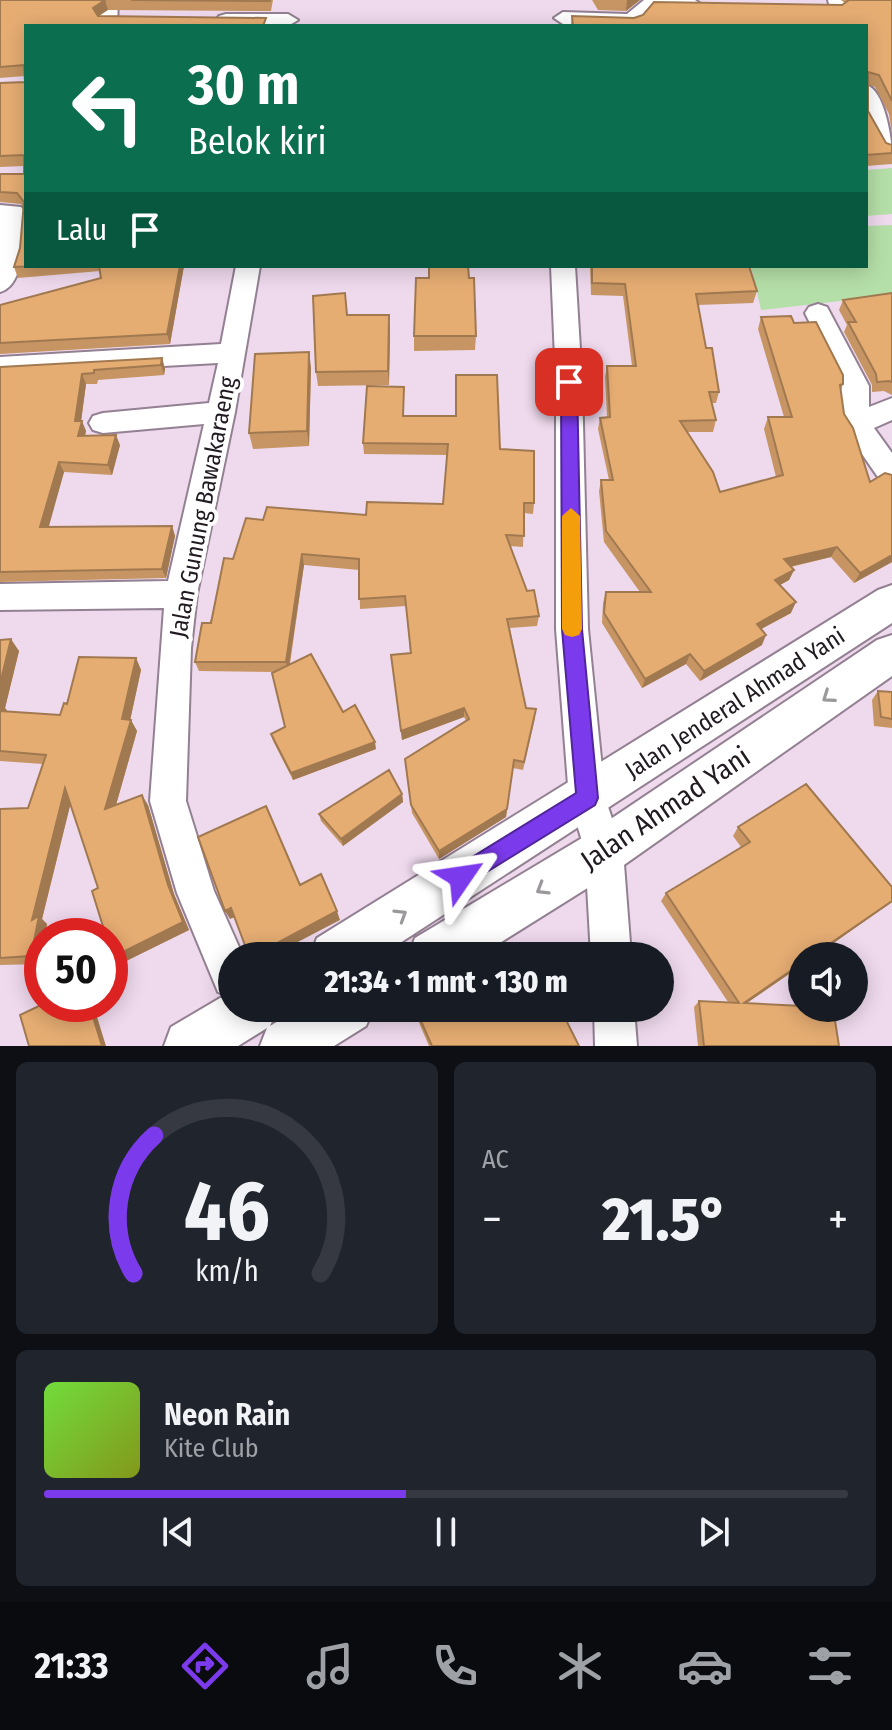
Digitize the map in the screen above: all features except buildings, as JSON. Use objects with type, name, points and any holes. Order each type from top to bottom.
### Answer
[{"type":"main road","name":"Jalan Jenderal Ahmad Yani","points":[[357,942],[892,602]]},
{"type":"main road","name":"Jalan Ahmad Yani","points":[[456,942],[604,851],[892,653]]},
{"type":"main road","points":[[190,1046],[219,1022]]},
{"type":"main road","points":[[286,1046],[325,1022]]},
{"type":"street","points":[[213,20],[288,23],[292,0]]},
{"type":"street","points":[[563,15],[632,20],[646,5],[715,5]]},
{"type":"street","points":[[868,96],[892,148]]},
{"type":"street","points":[[0,212],[13,212],[4,279],[0,284]]},
{"type":"street","name":"Jalan Gunung Bawakaraeng","points":[[218,942],[196,893],[168,801],[175,648],[181,594],[221,412],[248,268]]},
{"type":"street","points":[[563,268],[569,382],[572,629],[587,798],[604,851],[610,942]]},
{"type":"street","points":[[818,313],[855,386],[856,425],[892,475]]},
{"type":"street","points":[[0,366],[233,353]]},
{"type":"street","points":[[856,425],[892,408]]},
{"type":"street","points":[[103,423],[221,412]]},
{"type":"street","points":[[0,597],[181,594]]},
{"type":"street","points":[[615,1022],[616,1046]]},
{"type":"green space","points":[[892,168],[892,214],[868,216],[868,170]]},
{"type":"green space","points":[[892,225],[892,295],[761,310],[751,268],[868,268],[868,226]]},
{"type":"slow traffic","points":[[571,516],[572,629]]},
{"type":"route","points":[[461,877],[587,798],[572,629],[569,382]]}]
